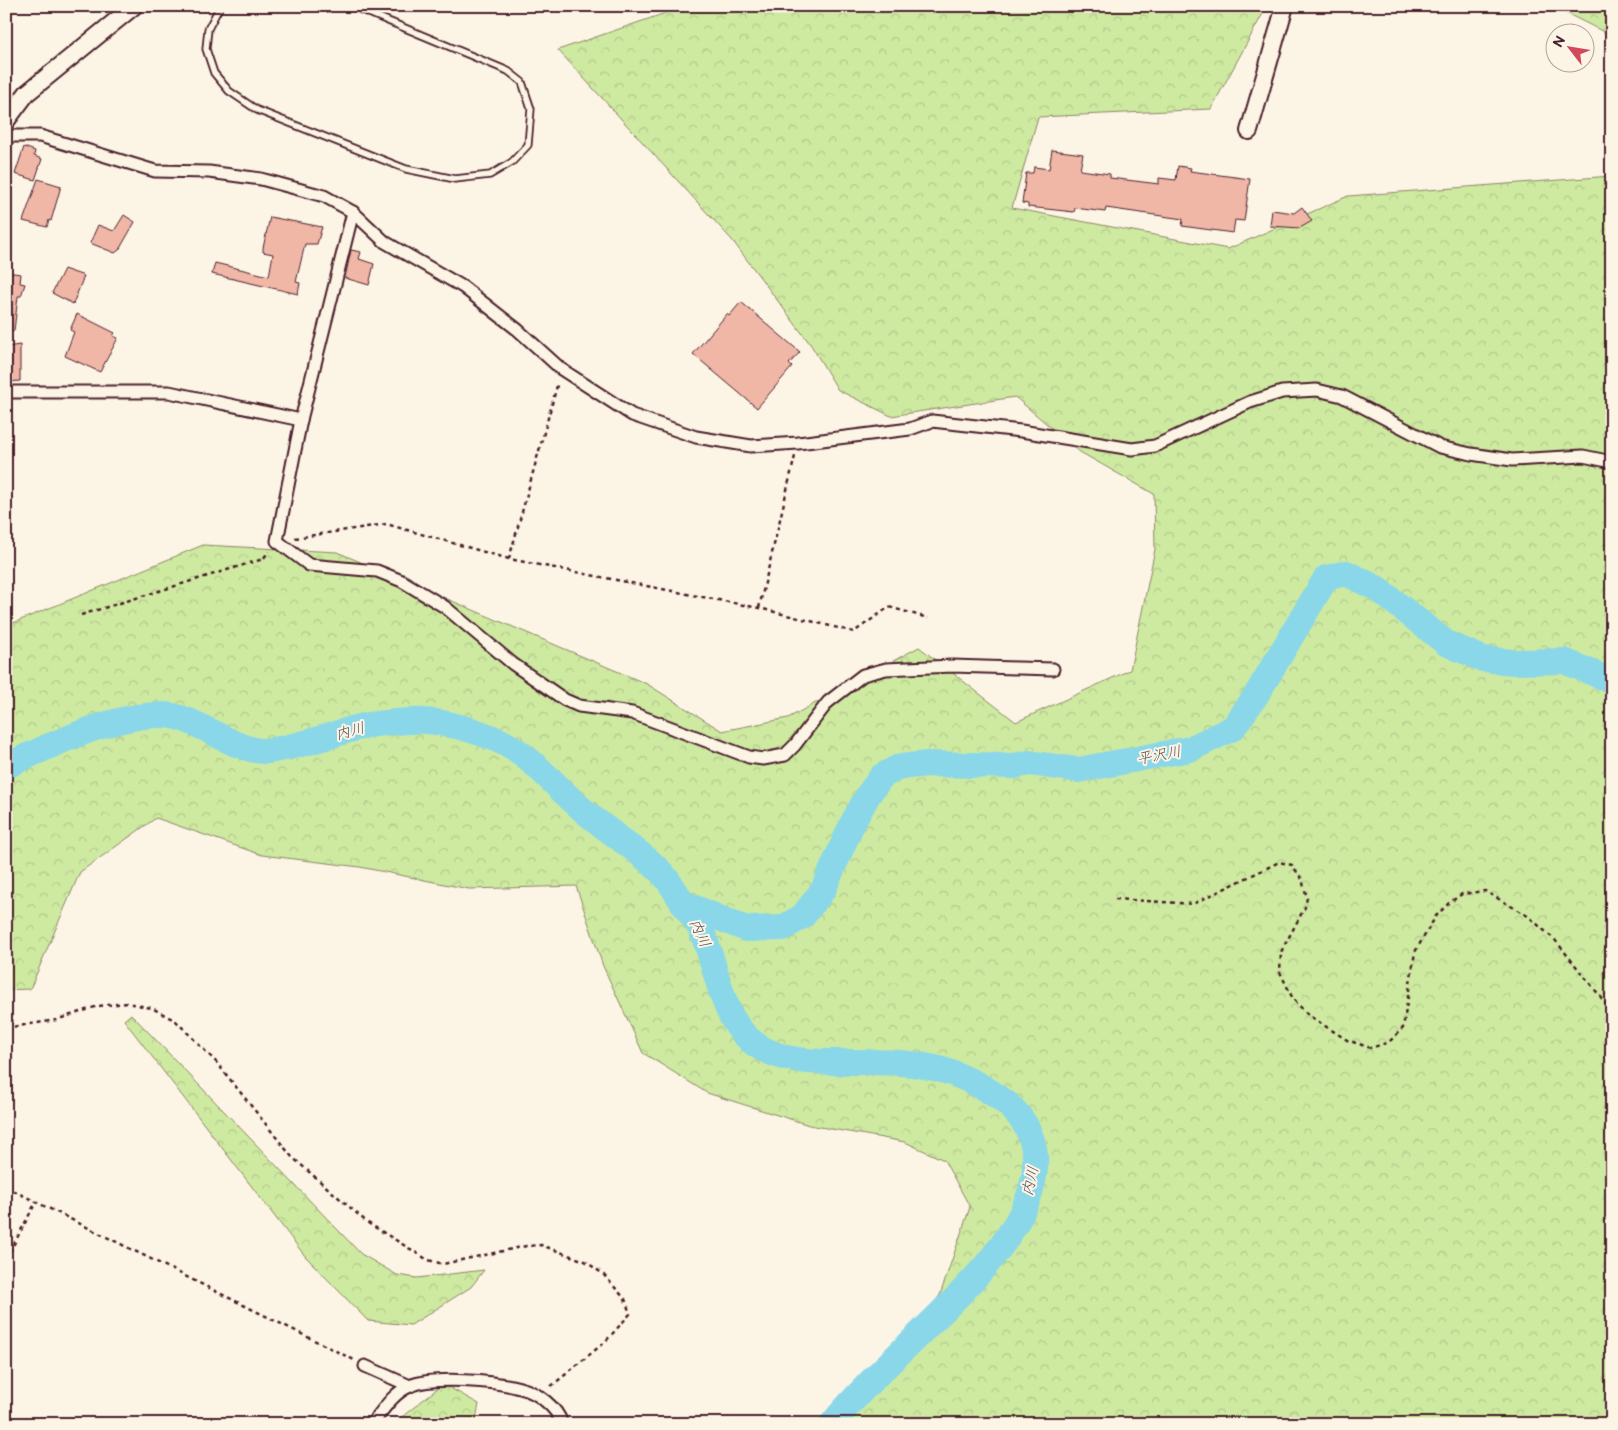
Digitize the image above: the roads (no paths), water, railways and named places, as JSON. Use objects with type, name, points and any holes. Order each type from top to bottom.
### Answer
[{"type":"street","points":[[6,121],[27,92],[134,6]]},
{"type":"street","points":[[1249,131],[1285,6]]},
{"type":"street","points":[[6,136],[40,136],[155,171],[209,172],[261,180],[324,196],[352,212],[385,242],[463,287],[518,330],[561,369],[632,414],[696,437],[751,446],[798,443],[910,429],[932,421],[1021,431],[1132,450],[1155,446],[1250,402],[1282,392],[1316,390],[1342,396],[1440,447],[1512,460],[1583,456],[1612,462]]},
{"type":"street","points":[[352,212],[301,420],[276,541],[308,566],[377,571],[402,581],[445,607],[513,664],[565,700],[579,706],[632,713],[749,757],[763,759],[785,755],[828,702],[863,675],[886,669],[952,666],[1053,669]]},
{"type":"street","points":[[6,392],[169,392],[301,420]]},
{"type":"street","points":[[365,1366],[410,1386]]},
{"type":"street","points":[[372,1424],[393,1398],[410,1386],[434,1380],[496,1384],[521,1388],[538,1396],[560,1415],[562,1424]]},
{"type":"lane","points":[[220,6],[208,29],[206,49],[214,73],[229,91],[257,110],[406,169],[455,180],[490,175],[512,162],[528,145],[531,109],[522,82],[508,71],[352,6]]},
{"type":"waterway","name":"平沢川","points":[[683,903],[746,929],[783,928],[803,916],[823,890],[852,824],[868,795],[882,776],[899,767],[928,764],[1015,766],[1029,763],[1078,770],[1190,749],[1233,728],[1255,697],[1326,578],[1346,573],[1378,589],[1446,643],[1483,659],[1512,662],[1564,661],[1612,681]]},
{"type":"waterway","name":"内川","points":[[6,766],[88,730],[111,723],[154,715],[173,716],[183,719],[240,746],[265,751],[300,744],[364,726],[394,722],[434,722],[483,734],[504,743],[526,758],[573,802],[641,854],[663,874],[700,928],[730,1013],[739,1028],[751,1041],[767,1051],[796,1060],[815,1062],[887,1062],[943,1070],[979,1085],[1005,1102],[1028,1129],[1035,1155],[1033,1181],[1024,1208],[1010,1234],[970,1283],[870,1382],[832,1424]]}]
